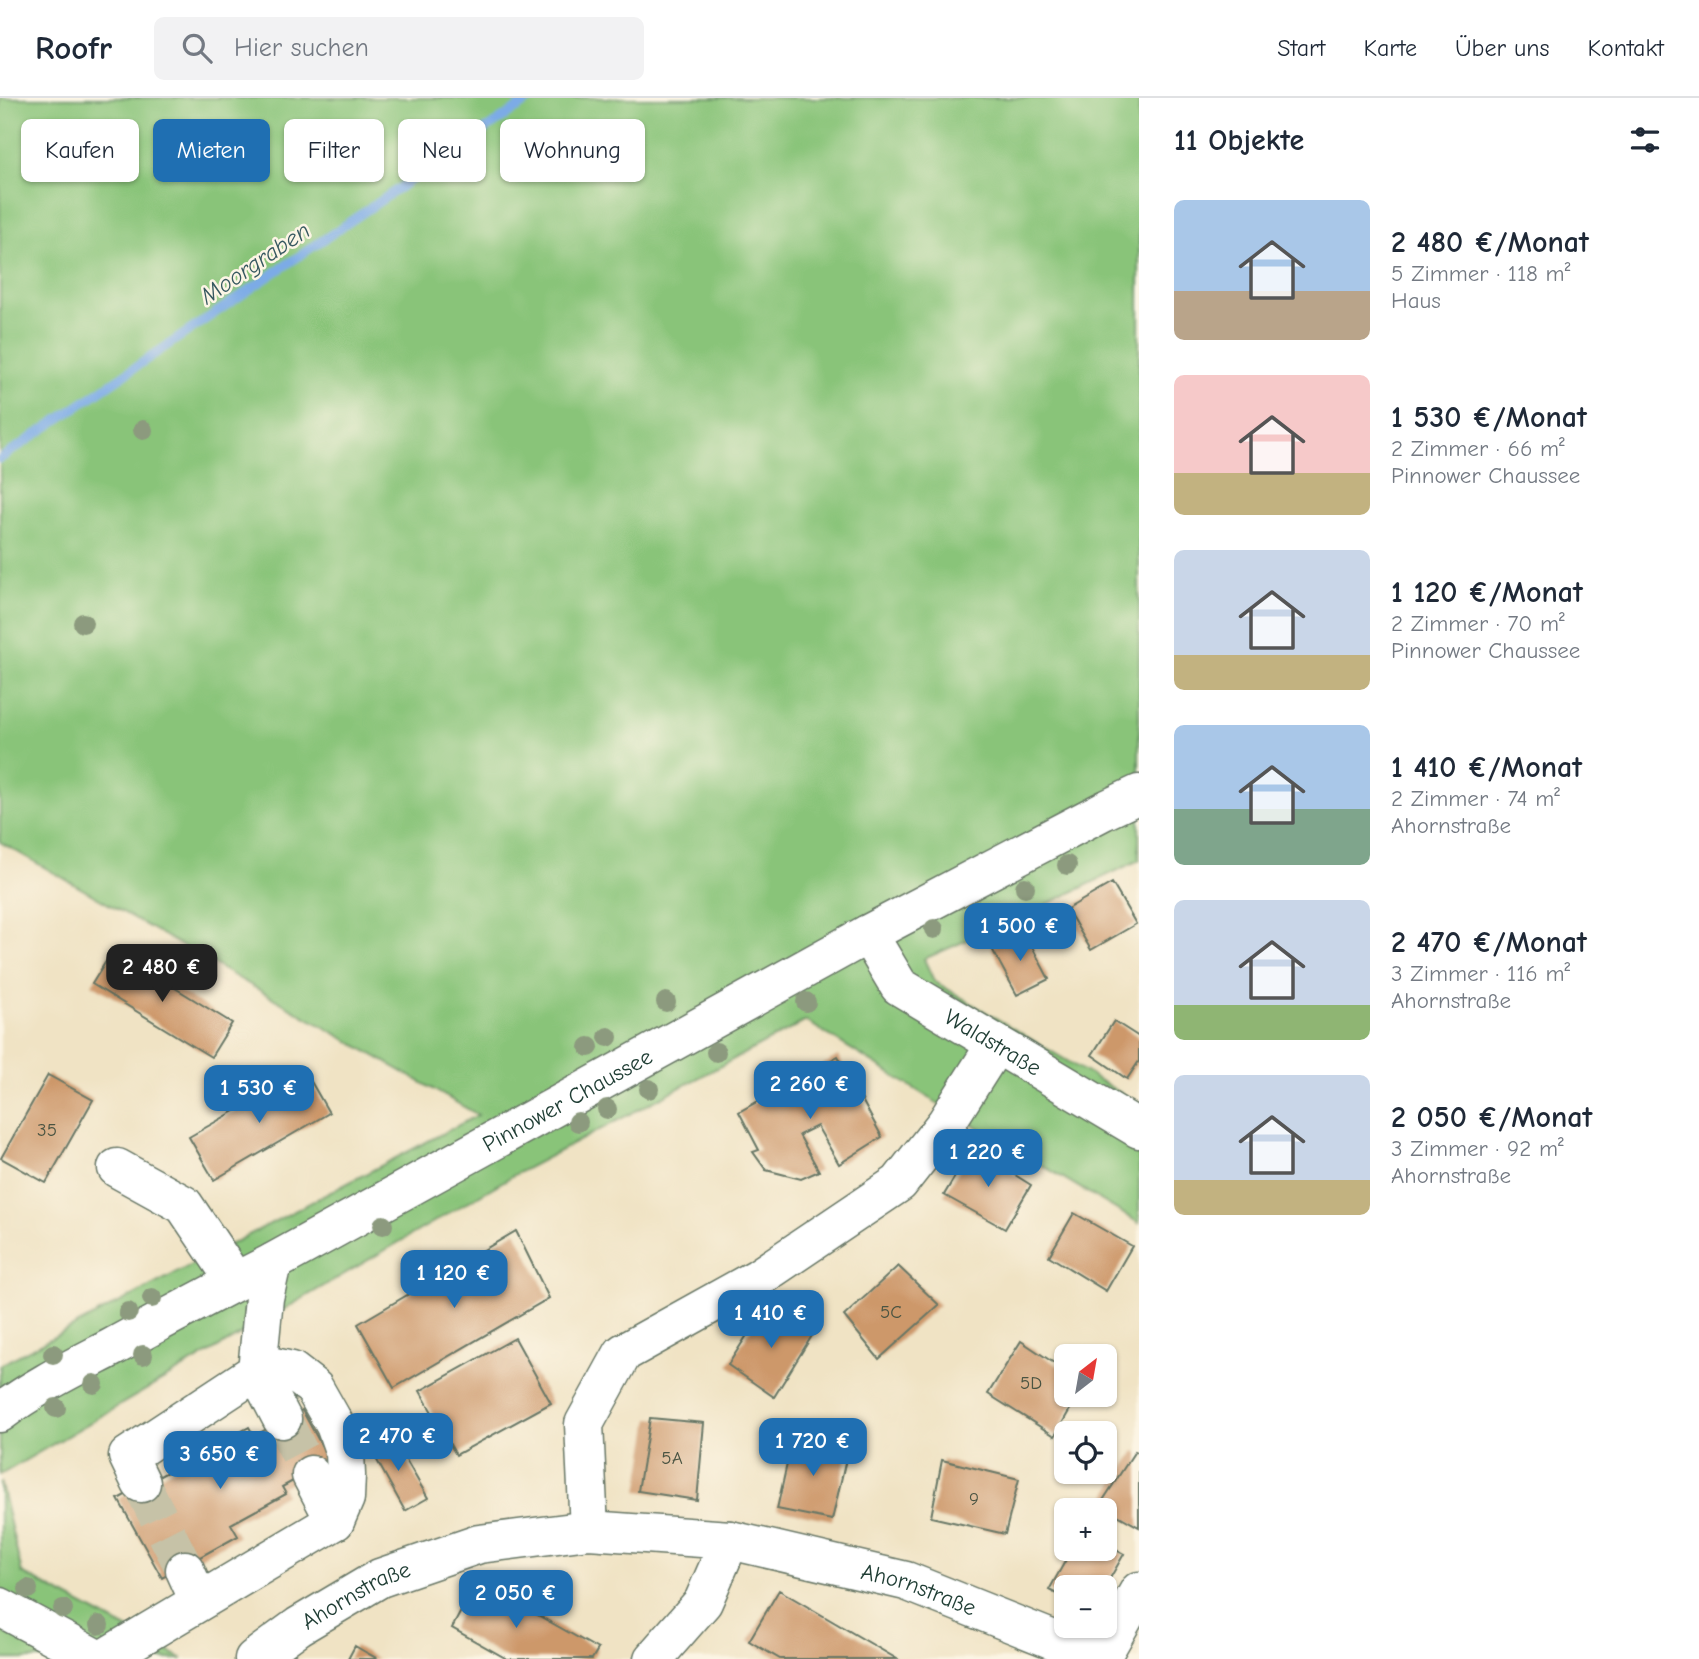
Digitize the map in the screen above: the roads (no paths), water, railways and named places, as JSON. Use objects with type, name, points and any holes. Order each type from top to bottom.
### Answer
[{"type":"street","name":"Pinnower Chaussee","points":[[0,1413],[17,1399],[272,1263],[868,934],[1139,794]]},
{"type":"street","name":"Waldstraße","points":[[868,934],[899,986],[1139,1129]]},
{"type":"street","points":[[589,1530],[584,1424],[623,1353],[758,1278],[898,1183],[946,1123],[996,1044]]},
{"type":"street","points":[[117,1168],[184,1205],[235,1281]]},
{"type":"street","points":[[272,1263],[264,1298],[257,1371],[282,1419]]},
{"type":"street","points":[[103,1659],[192,1586],[335,1521],[345,1498],[345,1453],[335,1425],[314,1388],[292,1371],[270,1366],[257,1371],[128,1456],[141,1483]]},
{"type":"street","points":[[311,1475],[335,1521]]},
{"type":"street","name":"Ahornstraße","points":[[254,1659],[299,1626],[380,1578],[479,1544],[589,1530],[730,1540],[906,1581],[1100,1659]]},
{"type":"street","points":[[653,1659],[703,1602],[730,1540]]},
{"type":"street","points":[[1100,1659],[1139,1591]]},
{"type":"street","points":[[0,1607],[97,1659]]},
{"type":"waterway","name":"Moorgraben","points":[[0,459],[532,98]]},
{"type":"tunnel","points":[[282,1419],[311,1475]]},
{"type":"tunnel","points":[[141,1483],[185,1570]]}]
